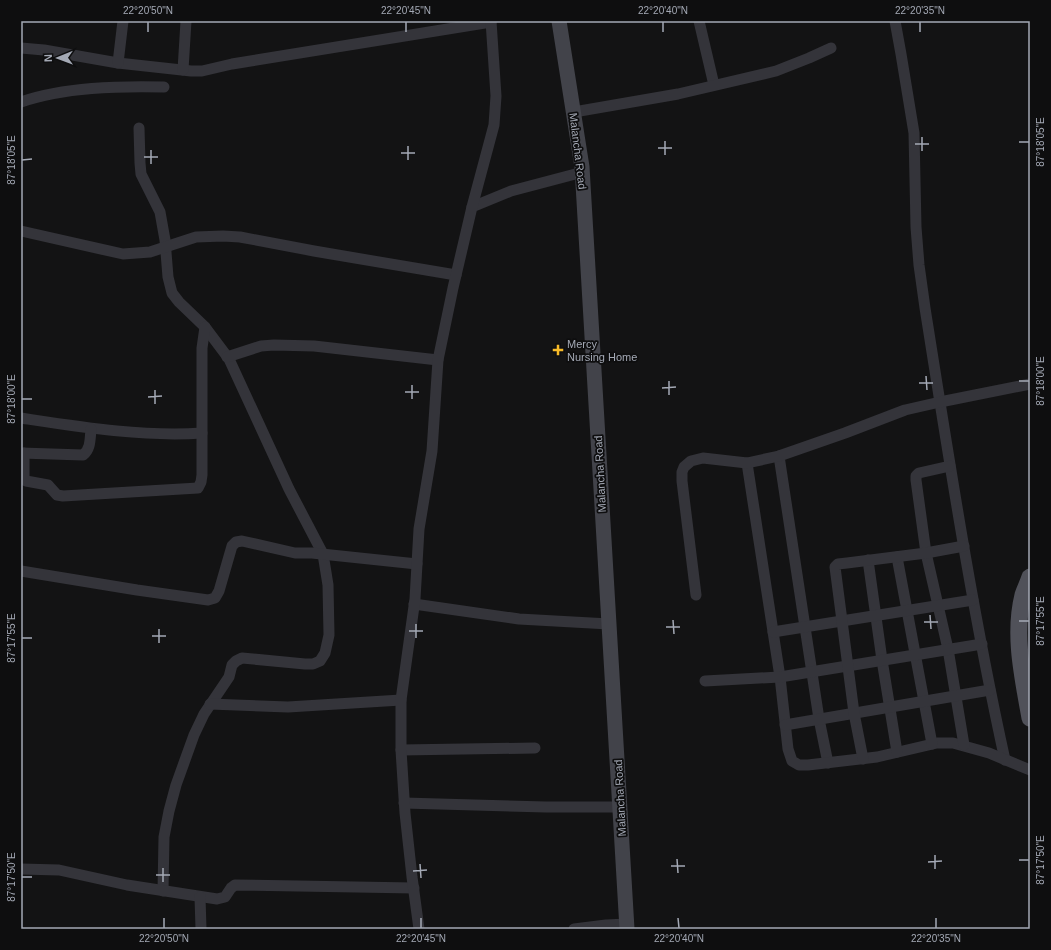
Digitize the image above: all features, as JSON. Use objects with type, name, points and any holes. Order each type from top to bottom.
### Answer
[{"type":"main road","points":[[1030,577],[1023,594],[1019,628],[1020,658],[1027,686],[1030,718]]},
{"type":"street","points":[[118,63],[123,21]]},
{"type":"street","points":[[183,70],[186,21]]},
{"type":"street","points":[[21,48],[44,50],[118,63],[202,71],[232,64],[491,21],[496,96],[494,125],[472,207],[438,360],[432,451],[419,529],[414,604],[401,700],[401,750],[404,803],[419,929]]},
{"type":"street","name":"Malancha Road","points":[[559,21],[583,172],[627,927]]},
{"type":"street","points":[[699,21],[714,85]]},
{"type":"street","points":[[895,21],[902,54],[914,133],[918,265],[973,600],[1005,760]]},
{"type":"street","points":[[574,112],[678,94],[776,71],[831,48]]},
{"type":"street","points":[[21,102],[54,93],[105,88],[164,87]]},
{"type":"street","points":[[139,128],[141,174],[160,212],[166,248],[168,277],[172,293],[179,302],[205,327],[227,357],[289,489],[323,554],[328,585],[329,635],[325,653],[320,661],[313,664],[305,664],[242,658],[232,665],[229,677],[204,714],[194,735],[169,811],[164,837],[163,891]]},
{"type":"street","points":[[472,207],[511,192],[583,172]]},
{"type":"street","points":[[21,231],[123,254],[150,252],[196,238],[223,236],[240,237],[456,275]]},
{"type":"street","points":[[91,429],[89,448],[83,455],[22,453],[24,477],[26,481],[48,485],[57,495],[63,496],[198,488],[201,482],[202,348],[205,327]]},
{"type":"street","points":[[227,357],[260,346],[290,345],[314,346],[438,360]]},
{"type":"street","points":[[696,594],[682,472],[684,467],[691,461],[703,458],[748,463],[779,456],[905,410],[1030,384]]},
{"type":"street","points":[[21,418],[91,429],[181,435],[202,433]]},
{"type":"street","points":[[779,456],[819,719],[828,763]]},
{"type":"street","points":[[748,463],[780,677],[788,749],[792,761],[799,765],[828,763],[877,757],[932,744],[953,743],[964,745],[1030,770]]},
{"type":"street","points":[[950,466],[922,471],[916,476],[926,553],[948,649],[964,745]]},
{"type":"street","points":[[21,571],[208,600],[214,598],[219,591],[232,546],[236,542],[295,553],[323,554],[417,564]]},
{"type":"street","points":[[863,759],[847,666],[835,567],[838,564],[926,553],[964,546]]},
{"type":"street","points":[[898,557],[932,744]]},
{"type":"street","points":[[868,560],[897,752]]},
{"type":"street","points":[[773,632],[973,600]]},
{"type":"street","points":[[414,604],[519,619],[609,624]]},
{"type":"street","points":[[705,681],[780,677],[982,644]]},
{"type":"street","points":[[785,725],[990,690]]},
{"type":"street","points":[[210,704],[288,707],[401,700]]},
{"type":"street","points":[[401,750],[535,748]]},
{"type":"street","points":[[404,803],[531,807],[620,807]]},
{"type":"street","points":[[21,869],[59,870],[163,891],[222,899],[235,885],[414,888]]},
{"type":"street","points":[[200,897],[201,929]]},
{"type":"street","points":[[574,929],[606,924],[627,927]]},
{"type":"place","name":"Mercy Nursing Home","points":[[558,350]]}]
